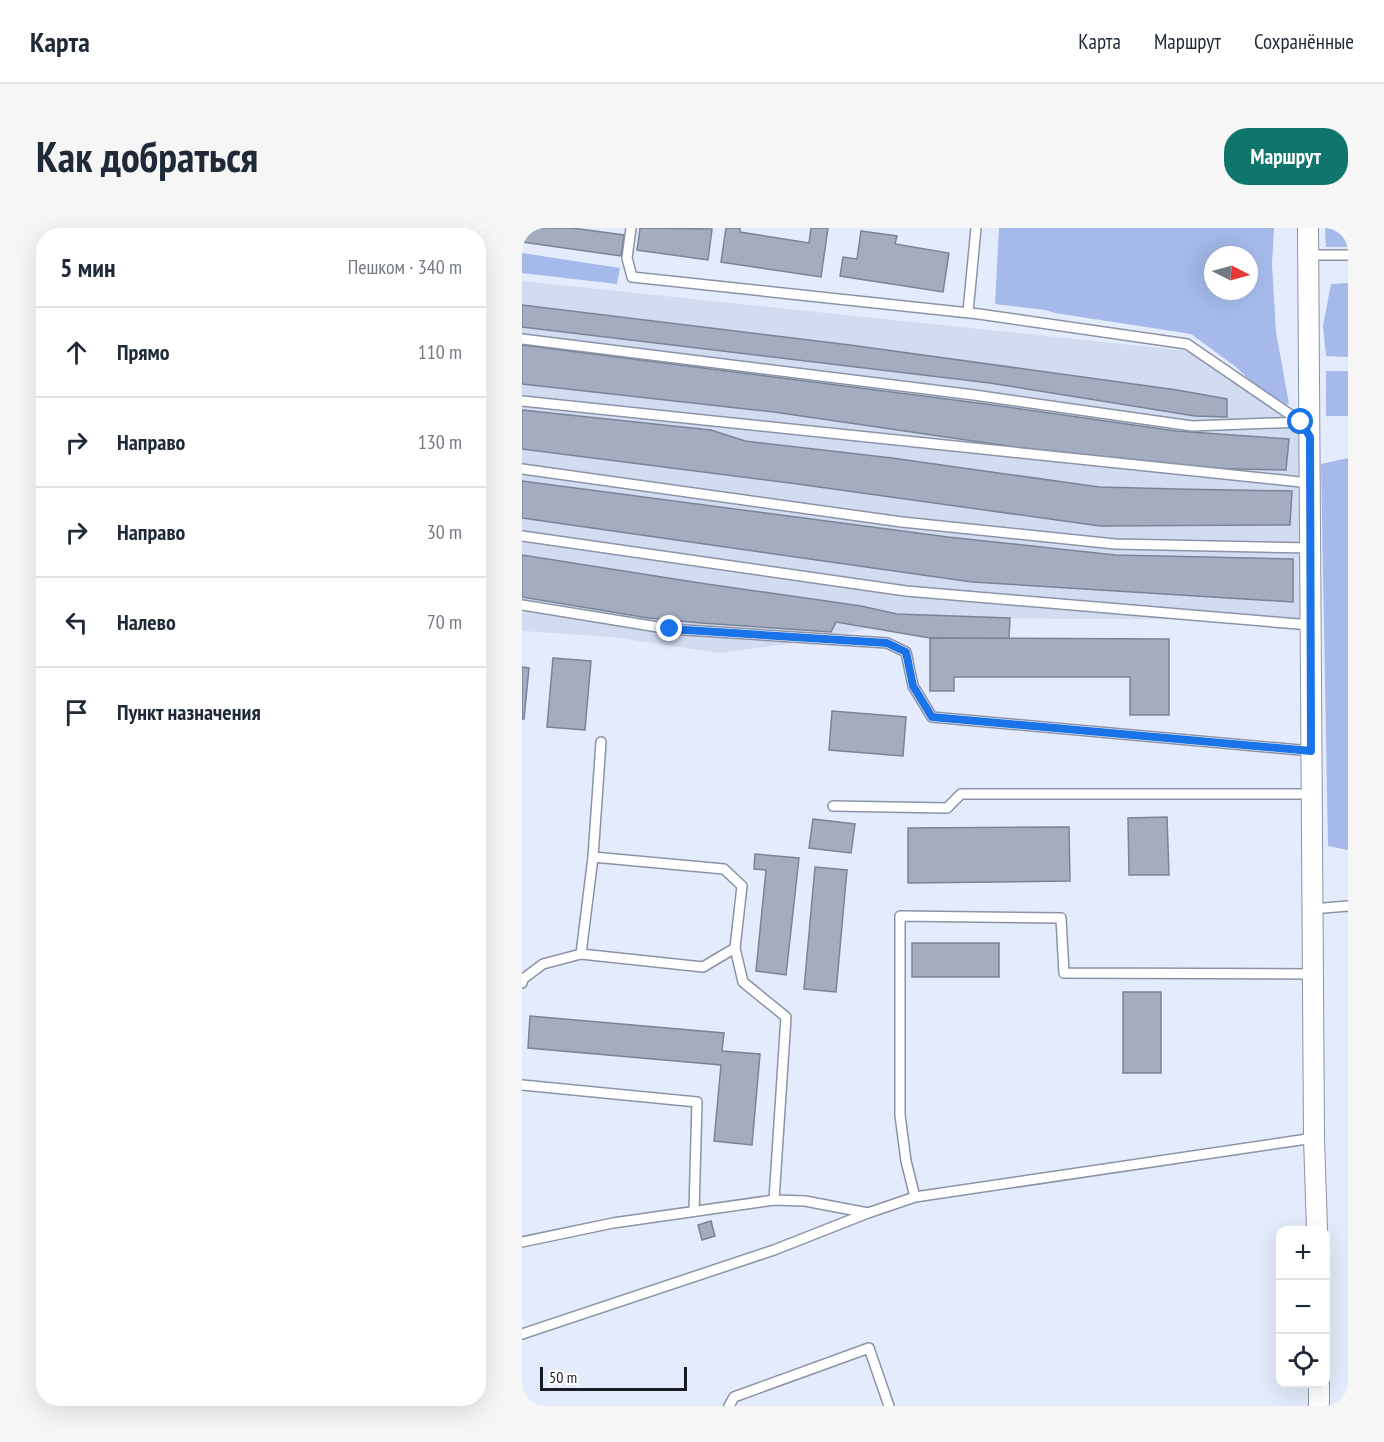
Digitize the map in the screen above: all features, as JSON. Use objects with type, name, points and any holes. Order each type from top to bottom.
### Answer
[{"type":"street","points":[[1308,228],[1305,430],[1310,483],[1314,1138],[1317,1226]]},
{"type":"street","points":[[1319,1388],[1319,1406]]},
{"type":"lane","points":[[632,228],[627,258],[632,277],[968,312],[1186,344],[1305,430]]},
{"type":"lane","points":[[968,312],[976,228]]},
{"type":"lane","points":[[1309,255],[1348,255]]},
{"type":"lane","points":[[522,339],[974,395],[1192,426],[1305,430]]},
{"type":"lane","points":[[522,401],[1310,483]]},
{"type":"lane","points":[[522,469],[902,522],[1115,544],[1310,549]]},
{"type":"lane","points":[[522,536],[906,591],[1310,625]]},
{"type":"lane","points":[[522,605],[670,629],[887,643],[906,652],[913,686],[932,717],[1311,751]]},
{"type":"lane","points":[[581,954],[593,857],[601,742]]},
{"type":"lane","points":[[833,806],[947,808],[961,794],[1312,794]]},
{"type":"lane","points":[[593,857],[724,869],[742,886],[735,948],[743,982],[786,1017],[774,1200]]},
{"type":"lane","points":[[1312,909],[1348,906]]},
{"type":"lane","points":[[915,1197],[906,1161],[900,1114],[900,916],[1061,918],[1064,973],[1313,974]]},
{"type":"lane","points":[[522,983],[523,979],[543,964],[581,954],[704,967],[735,948]]},
{"type":"lane","points":[[522,1085],[697,1102],[694,1212]]},
{"type":"lane","points":[[522,1334],[774,1250],[868,1212],[915,1197],[1314,1138]]},
{"type":"lane","points":[[522,1242],[613,1223],[774,1200],[805,1201],[868,1212]]},
{"type":"lane","points":[[729,1406],[734,1396],[869,1348],[889,1406]]},
{"type":"shaded area","points":[[999,228],[1274,228],[1272,264],[1276,332],[1289,404],[1277,407],[1236,367],[1191,334],[995,304]]},
{"type":"shaded area","points":[[1325,228],[1348,228],[1348,247],[1326,247]]},
{"type":"shaded area","points":[[522,253],[620,268],[617,284],[522,273]]},
{"type":"shaded area","points":[[522,281],[1189,351],[1305,425],[1306,620],[905,618],[830,638],[720,653],[611,637],[522,631]]},
{"type":"shaded area","points":[[1348,283],[1348,357],[1326,356],[1323,326],[1331,284]]},
{"type":"shaded area","points":[[1326,371],[1348,371],[1348,416],[1326,416]]},
{"type":"shaded area","points":[[1348,458],[1348,850],[1328,846],[1321,464]]},
{"type":"building","points":[[522,228],[572,228],[624,235],[621,256],[522,242]]},
{"type":"building","points":[[640,228],[712,229],[708,260],[637,250]]},
{"type":"building","points":[[726,228],[740,228],[740,232],[809,243],[811,228],[828,228],[821,277],[721,262]]},
{"type":"building","points":[[861,231],[897,236],[895,244],[949,253],[943,292],[840,276],[843,257],[857,259]]},
{"type":"building","points":[[522,305],[850,345],[1177,390],[1227,399],[1227,417],[1195,416],[990,383],[522,327]]},
{"type":"building","points":[[522,345],[986,404],[1176,431],[1289,439],[1286,470],[1152,467],[774,412],[522,384]]},
{"type":"building","points":[[522,410],[711,430],[745,441],[892,458],[1099,487],[1292,491],[1290,525],[1100,526],[522,449]]},
{"type":"building","points":[[522,481],[948,537],[1115,555],[1293,559],[1293,602],[972,582],[522,518]]},
{"type":"building","points":[[522,555],[861,606],[897,614],[1010,618],[1009,639],[930,638],[836,622],[831,632],[701,623],[648,618],[522,597]]},
{"type":"building","points":[[930,638],[1169,639],[1169,715],[1130,715],[1130,677],[954,677],[954,691],[930,691]]},
{"type":"building","points":[[553,658],[591,661],[585,730],[547,727]]},
{"type":"building","points":[[522,667],[529,668],[524,719],[522,719]]},
{"type":"building","points":[[832,711],[906,717],[903,756],[829,750]]},
{"type":"building","points":[[1167,817],[1169,875],[1129,875],[1128,818]]},
{"type":"building","points":[[813,819],[855,824],[851,853],[809,848]]},
{"type":"building","points":[[1069,827],[1070,881],[908,883],[908,828]]},
{"type":"building","points":[[755,854],[799,858],[786,975],[756,971],[766,870],[754,869]]},
{"type":"building","points":[[815,867],[847,870],[836,992],[804,989]]},
{"type":"building","points":[[912,943],[999,943],[999,977],[912,977]]},
{"type":"building","points":[[1123,992],[1161,992],[1161,1073],[1123,1073]]},
{"type":"building","points":[[530,1016],[724,1033],[722,1051],[760,1054],[752,1145],[714,1141],[721,1065],[528,1048]]},
{"type":"building","points":[[711,1221],[715,1236],[702,1240],[698,1225]]},
{"type":"route","points":[[670,629],[887,643],[906,652],[913,686],[932,717],[1311,751],[1310,437],[1301,422]]}]
